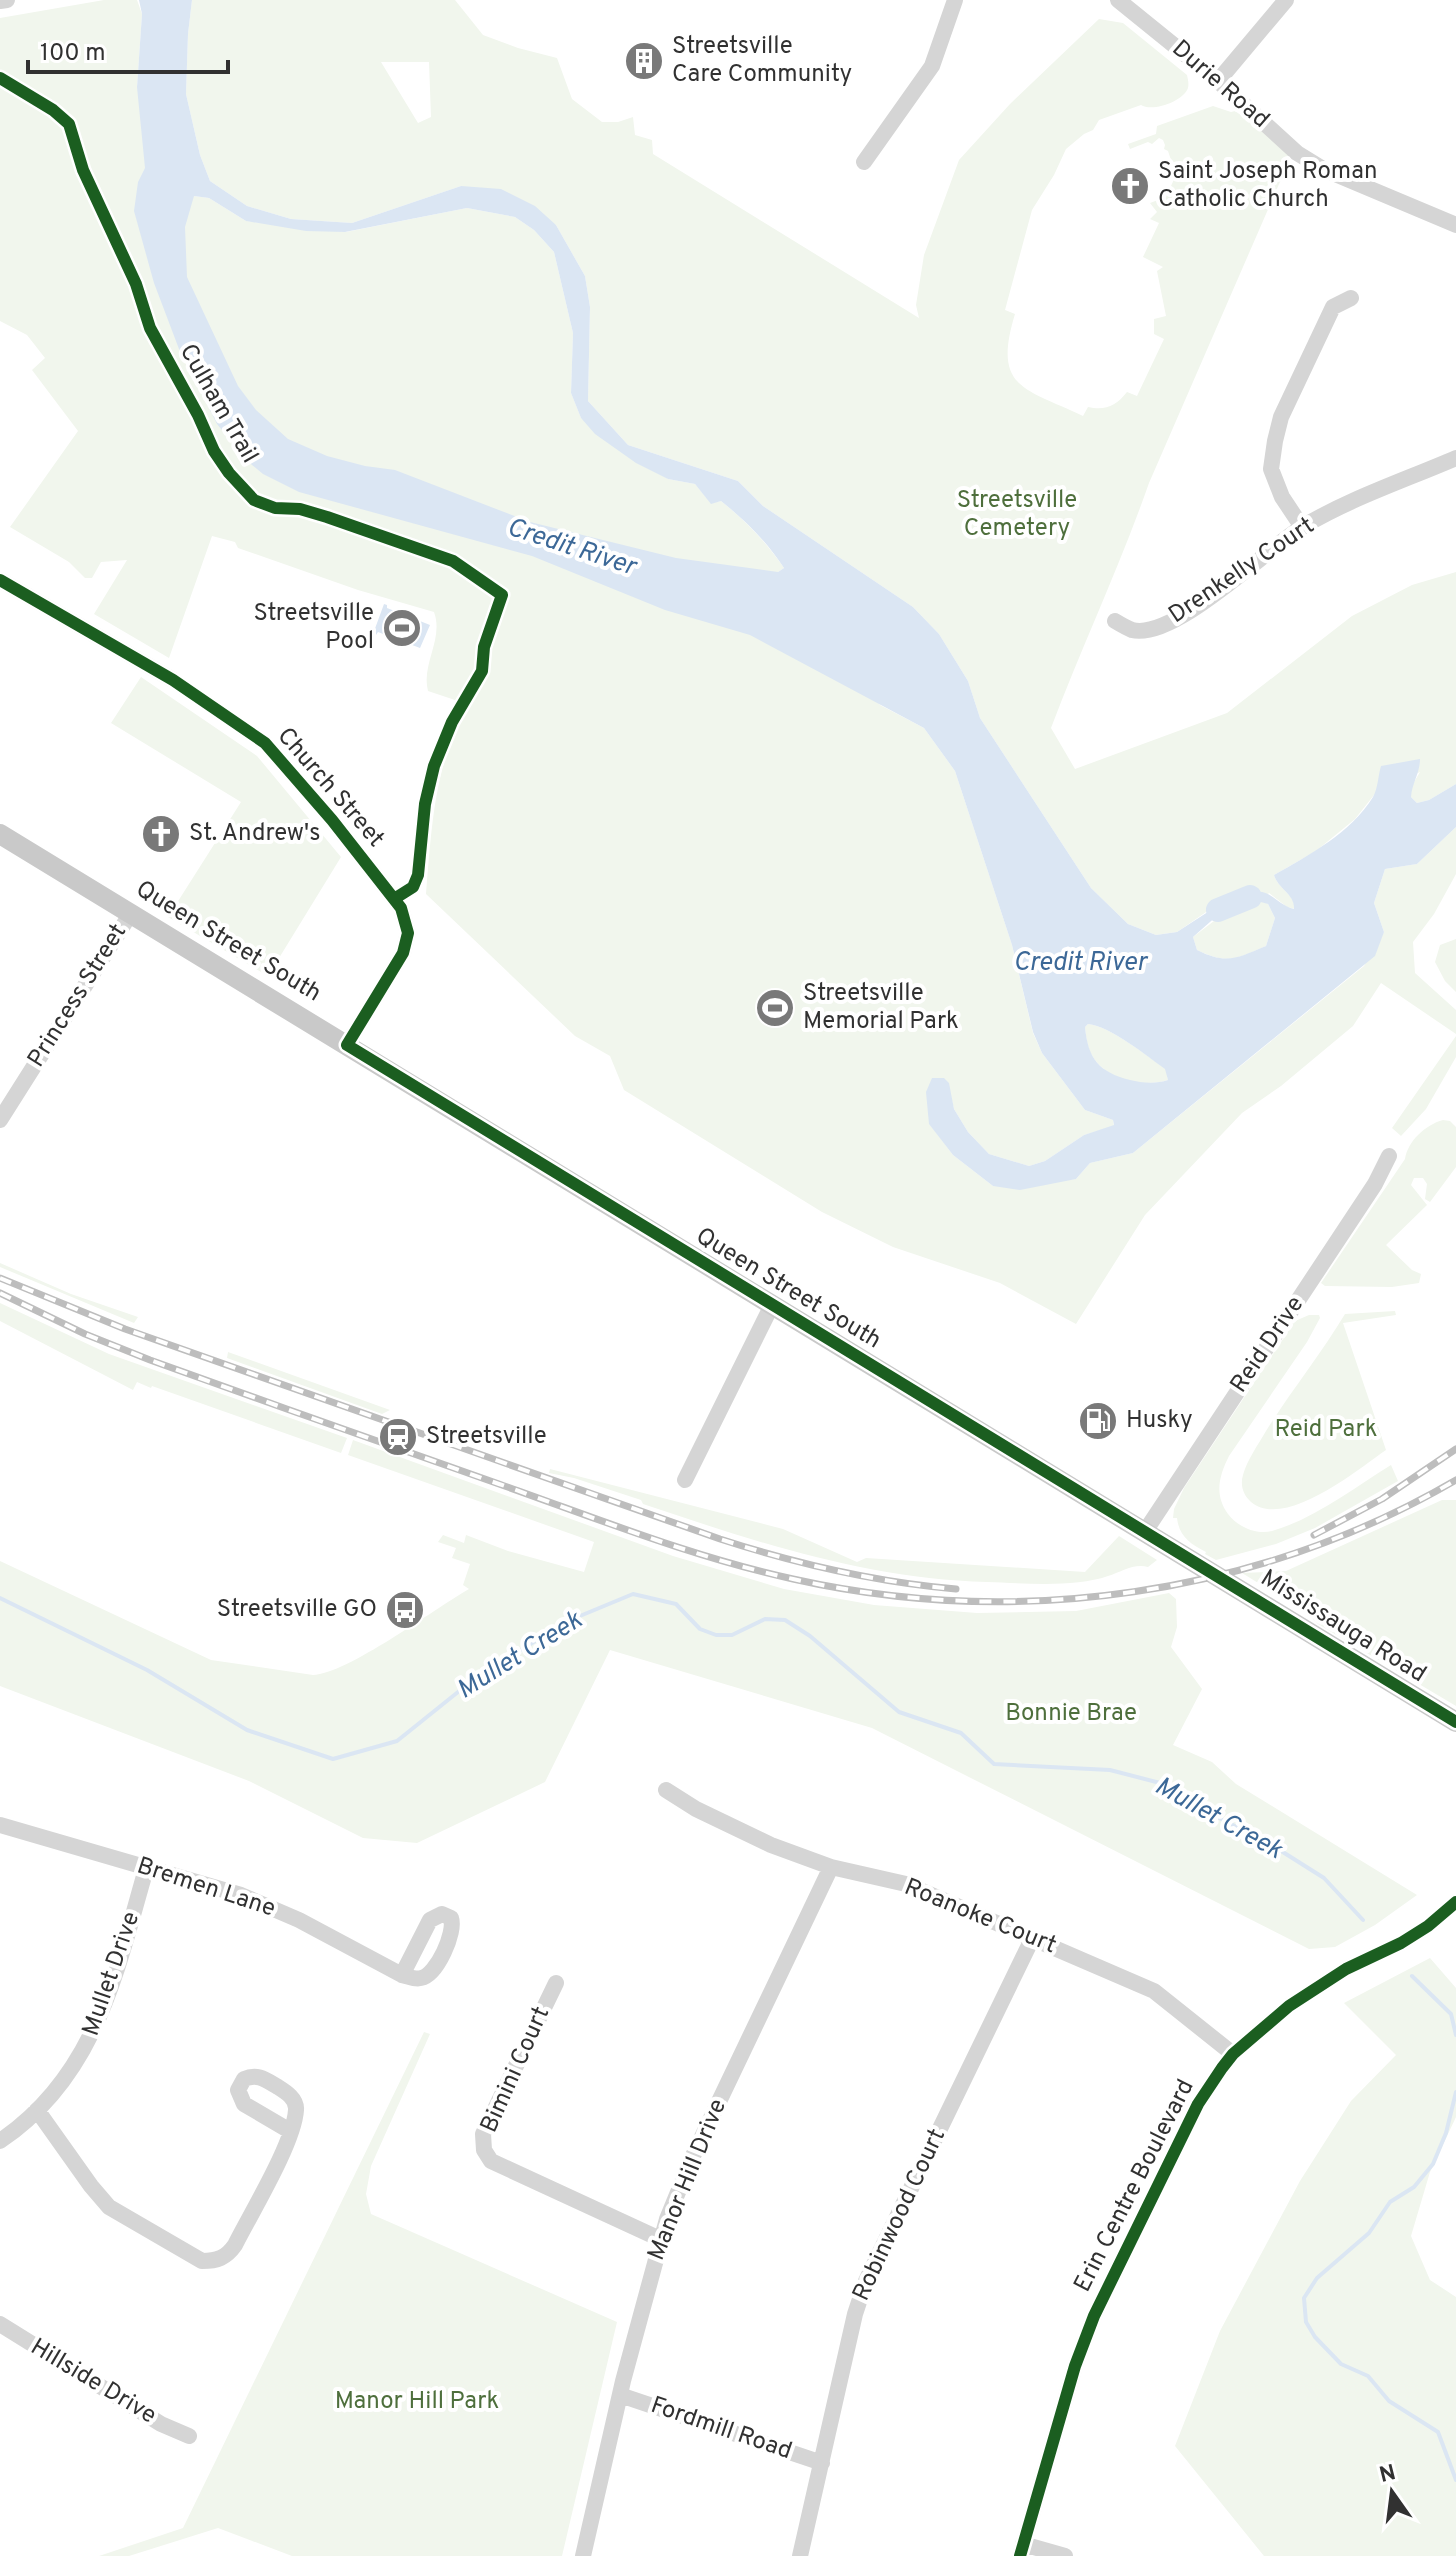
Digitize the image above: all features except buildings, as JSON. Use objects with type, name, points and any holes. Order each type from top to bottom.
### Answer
[{"type":"main road","name":"Queen Street South","points":[[0,834],[1208,1570]]},
{"type":"main road","name":"Mississauga Road","points":[[1208,1570],[1456,1722]]},
{"type":"street","points":[[0,1],[7,0]]},
{"type":"street","points":[[864,162],[932,66],[955,0]]},
{"type":"street","name":"Durie Road","points":[[1118,0],[1218,81],[1297,153],[1323,169],[1456,225]]},
{"type":"street","points":[[1218,81],[1286,0]]},
{"type":"street","points":[[1302,527],[1282,497],[1271,469],[1275,441],[1281,417],[1333,307],[1351,298]]},
{"type":"street","name":"Drenkelly Court","points":[[1115,621],[1134,631],[1159,627],[1194,609],[1302,527],[1336,509],[1456,458]]},
{"type":"street","name":"Church Street","points":[[0,580],[173,680],[259,739],[332,820],[394,899],[405,920],[406,944],[347,1045]]},
{"type":"street","name":"Princess Street","points":[[0,1119],[131,913]]},
{"type":"street","name":"Reid Drive","points":[[1144,1533],[1375,1184],[1389,1156]]},
{"type":"street","points":[[685,1480],[772,1305]]},
{"type":"street","name":"Roanoke Court","points":[[666,1790],[680,1801],[746,1833],[831,1867],[906,1884],[1154,1991],[1233,2054]]},
{"type":"street","name":"Bremen Lane","points":[[0,1825],[269,1906],[402,1975]]},
{"type":"street","name":"Manor Hill Drive","points":[[583,2556],[660,2239],[692,2158],[831,1867]]},
{"type":"street","name":"Mullet Drive","points":[[0,2141],[37,2110],[72,2069],[97,2027],[146,1869]]},
{"type":"street","name":"Erin Centre Boulevard","points":[[1022,2550],[1075,2366],[1094,2316],[1198,2104],[1233,2054],[1289,2006],[1314,1989],[1401,1943],[1428,1926],[1456,1902]]},
{"type":"street","name":"Robinwood Court","points":[[800,2556],[855,2314],[866,2281],[1033,1937]]},
{"type":"street","name":"Bimini Court","points":[[556,1983],[483,2134],[484,2150],[491,2161],[660,2239]]},
{"type":"street","points":[[37,2110],[109,2207],[202,2261],[224,2257],[235,2245],[280,2158],[290,2131]]},
{"type":"street","name":"Hillside Drive","points":[[0,2324],[161,2424],[189,2436]]},
{"type":"street","name":"Fordmill Road","points":[[620,2395],[822,2463]]},
{"type":"street","points":[[1022,2550],[1065,2556]]},
{"type":"green space","name":"Streetsville Memorial Park","points":[[104,0],[137,0],[142,14],[137,87],[194,196],[209,198],[246,221],[346,232],[467,208],[515,217],[534,230],[554,252],[573,333],[571,393],[581,418],[668,479],[695,484],[711,503],[721,501],[739,516],[777,558],[784,568],[778,572],[880,705],[924,728],[955,771],[1012,945],[1033,1033],[1042,1053],[1085,1110],[1113,1120],[1114,1126],[1084,1135],[1045,1161],[1029,1166],[989,1154],[968,1132],[954,1109],[948,1083],[929,1123],[953,1155],[993,1186],[1076,1179],[1090,1163],[1133,1153],[1364,966],[1384,932],[1374,903],[1385,869],[1417,864],[1456,827],[1456,874],[1434,914],[1413,942],[1415,973],[1456,1010],[1456,1034],[1381,983],[1353,1026],[1281,1086],[1242,1113],[1145,1215],[1076,1324],[1000,1283],[893,1247],[822,1212],[624,1090],[610,1056],[575,1036],[426,894],[436,797],[448,751],[467,704],[428,691],[427,671],[436,632],[434,612],[358,590],[212,536],[169,658],[94,614],[127,560],[101,562],[92,578],[85,578],[69,562],[10,527],[78,431],[32,370],[45,358],[27,335],[0,321],[0,18]]},
{"type":"green space","name":"Streetsville Cemetery","points":[[192,0],[455,0],[483,35],[557,58],[572,99],[602,122],[618,122],[633,117],[635,135],[652,140],[653,154],[919,318],[916,305],[924,255],[959,160],[1010,104],[1099,19],[1123,23],[1187,75],[1188,88],[1180,98],[1167,104],[1152,107],[1141,105],[1099,120],[1093,130],[1066,149],[1032,210],[1005,310],[1015,314],[1008,358],[1011,372],[1019,383],[1083,416],[1088,407],[1110,406],[1127,392],[1137,396],[1164,339],[1154,334],[1154,319],[1166,316],[1157,271],[1163,267],[1143,257],[1159,223],[1150,219],[1157,212],[1150,203],[1166,197],[1176,175],[1163,140],[1159,138],[1152,144],[1148,142],[1130,149],[1128,144],[1156,134],[1157,126],[1213,106],[1235,111],[1293,152],[1149,483],[1051,728],[1075,769],[1227,713],[1352,616],[1412,585],[1456,572],[1456,784],[1429,800],[1417,803],[1411,797],[1411,787],[1420,772],[1374,795],[1355,819],[1316,851],[1274,875],[1292,899],[1295,909],[1287,907],[1269,893],[1262,901],[1268,904],[1275,918],[1266,946],[1255,951],[1225,959],[1197,950],[1193,937],[1214,921],[1212,908],[1177,932],[1156,935],[1128,924],[1091,888],[980,718],[968,681],[939,634],[913,607],[763,506],[738,481],[628,445],[588,401],[590,307],[585,276],[556,225],[461,186],[352,223],[291,219],[247,206],[210,181],[200,155],[186,94]],"holes":[[[381,62],[429,62],[431,117],[418,123]]]},
{"type":"green space","points":[[141,677],[257,756],[341,857],[268,976],[168,917],[241,802],[111,723]]},
{"type":"green space","points":[[1456,939],[1456,992],[1445,981],[1435,962],[1440,945]]},
{"type":"green space","points":[[1088,1024],[1107,1030],[1139,1050],[1166,1069],[1168,1080],[1137,1082],[1107,1071],[1089,1050],[1085,1027]]},
{"type":"green space","points":[[1456,1036],[1456,1057],[1426,1109],[1401,1136],[1392,1128]]},
{"type":"green space","points":[[1443,1120],[1450,1121],[1456,1127],[1456,1167],[1430,1202],[1425,1199],[1427,1184],[1423,1178],[1414,1178],[1411,1185],[1427,1205],[1386,1245],[1412,1270],[1421,1274],[1419,1283],[1392,1287],[1325,1286],[1321,1283],[1405,1159],[1414,1140],[1430,1126]]},
{"type":"green space","points":[[0,1263],[71,1294],[138,1317],[134,1323],[0,1267]]},
{"type":"green space","points":[[0,1303],[109,1354],[347,1438],[341,1453],[152,1386],[137,1382],[133,1390],[0,1321]]},
{"type":"green space","name":"Reid Park","points":[[1395,1311],[1396,1315],[1343,1323],[1386,1450],[1340,1483],[1301,1503],[1265,1509],[1251,1502],[1244,1493],[1242,1482],[1250,1458],[1345,1314]]},
{"type":"green space","points":[[1309,1315],[1319,1315],[1320,1318],[1307,1342],[1229,1456],[1220,1485],[1224,1507],[1232,1519],[1242,1526],[1266,1532],[1288,1526],[1318,1511],[1391,1465],[1398,1481],[1315,1528],[1276,1544],[1216,1560],[1186,1539],[1177,1518],[1173,1518],[1174,1509],[1184,1488],[1295,1321]]},
{"type":"green space","points":[[228,1352],[390,1410],[382,1414],[227,1358]]},
{"type":"green space","name":"Bonnie Brae","points":[[353,1440],[673,1556],[784,1589],[874,1605],[977,1613],[1076,1611],[1169,1593],[1176,1599],[1177,1627],[1171,1647],[1202,1689],[1173,1745],[1212,1762],[1236,1784],[1417,1895],[1375,1925],[1335,1947],[1309,1949],[872,1728],[610,1650],[545,1782],[417,1843],[363,1838],[249,1781],[0,1686],[0,1561],[211,1660],[313,1675],[328,1672],[368,1653],[469,1589],[463,1585],[470,1564],[452,1558],[456,1548],[438,1542],[443,1535],[464,1543],[466,1535],[508,1551],[584,1572],[594,1542],[348,1455]]},
{"type":"green space","points":[[550,1469],[783,1529],[857,1562],[866,1558],[1085,1572],[1119,1536],[1157,1560],[1148,1567],[1133,1567],[1094,1580],[1064,1583],[987,1582],[899,1574],[770,1545],[574,1478],[549,1473]]},
{"type":"green space","points":[[1442,1500],[1456,1500],[1456,1706],[1318,1624],[1307,1613],[1242,1573],[1286,1571]]},
{"type":"green space","points":[[1430,1958],[1456,1988],[1456,2117],[1430,2172],[1411,2236],[1430,2280],[1456,2297],[1456,2556],[1264,2556],[1175,2446],[1220,2331],[1300,2181],[1351,2101],[1396,2055],[1344,2003]]},
{"type":"green space","name":"Manor Hill Park","points":[[424,2032],[430,2034],[371,2166],[366,2194],[371,2214],[617,2322],[562,2556],[292,2556],[218,2528],[129,2556],[99,2556],[183,2528]]},
{"type":"water","name":"Credit River","points":[[139,0],[192,0],[186,94],[200,155],[210,181],[247,206],[291,219],[352,223],[461,186],[501,189],[535,206],[556,225],[585,276],[590,307],[588,401],[628,445],[738,481],[763,506],[913,607],[939,634],[968,681],[980,718],[1091,888],[1128,924],[1156,935],[1177,932],[1217,906],[1219,914],[1193,937],[1197,950],[1207,955],[1232,958],[1266,946],[1275,918],[1268,904],[1250,899],[1251,893],[1263,892],[1294,909],[1292,899],[1274,875],[1328,842],[1353,822],[1373,797],[1381,766],[1420,759],[1411,797],[1417,803],[1429,800],[1456,784],[1456,827],[1417,864],[1385,869],[1374,903],[1384,932],[1375,956],[1133,1153],[1090,1163],[1076,1179],[1020,1190],[993,1186],[953,1155],[929,1124],[926,1092],[932,1078],[944,1078],[949,1083],[954,1109],[968,1132],[989,1154],[1029,1166],[1045,1161],[1084,1135],[1114,1125],[1113,1120],[1085,1110],[1042,1053],[1033,1032],[1012,945],[955,771],[924,728],[750,635],[665,610],[532,556],[299,492],[263,474],[246,460],[217,424],[179,349],[154,283],[134,211],[138,182],[145,168],[137,87],[142,14]],"holes":[[[194,196],[209,198],[246,221],[306,231],[345,232],[467,208],[515,217],[534,230],[554,252],[573,333],[571,393],[581,418],[595,434],[636,463],[668,479],[695,484],[711,504],[721,501],[755,532],[784,568],[778,572],[676,558],[530,522],[395,470],[327,456],[288,439],[256,410],[238,386],[187,277],[185,227]],[[1088,1024],[1107,1030],[1139,1050],[1165,1069],[1168,1080],[1154,1083],[1135,1081],[1110,1073],[1092,1056],[1085,1027]]]},
{"type":"water","name":"Streetsville Pool","points":[[384,604],[430,625],[420,648],[378,632],[373,634]]},
{"type":"waterway","name":"Credit River","points":[[1218,910],[1250,897]]},
{"type":"waterway","name":"Mullet Creek","points":[[0,1598],[147,1670],[247,1730],[333,1759],[397,1741],[468,1684],[563,1623],[633,1594],[676,1604],[700,1629],[716,1635],[732,1635],[765,1619],[785,1620],[810,1636],[899,1712],[961,1733],[994,1764],[1110,1770],[1164,1784],[1324,1878],[1363,1920]]},
{"type":"waterway","name":"Mullet Creek","points":[[1412,1976],[1451,2014],[1456,2035]]},
{"type":"waterway","name":"Mullet Creek","points":[[1456,2092],[1446,2133],[1433,2164],[1414,2187],[1390,2202],[1369,2233],[1317,2278],[1304,2298],[1306,2322],[1315,2337],[1341,2364],[1368,2376],[1389,2401],[1438,2432],[1456,2480]]},
{"type":"railway","points":[[0,1278],[125,1329],[720,1539],[836,1571],[956,1589]]},
{"type":"railway","points":[[0,1293],[85,1334],[150,1360],[644,1536],[755,1570],[878,1594],[963,1601],[1049,1600],[1134,1592],[1218,1575],[1300,1551],[1380,1520],[1456,1480]]},
{"type":"railway","points":[[1314,1535],[1382,1499],[1456,1449]]},
{"type":"cycle path","name":"Culham Trail","points":[[0,78],[53,110],[69,124],[83,170],[136,284],[150,328],[198,415],[214,451],[254,500],[275,508],[300,509],[327,517],[453,561],[502,595],[484,647],[482,671],[452,722],[434,766],[425,804],[418,875],[413,887],[394,899]]},
{"type":"cycle path","points":[[0,580],[173,680],[265,743],[332,820],[401,908],[408,933],[403,953],[347,1045],[1456,1722]]},
{"type":"cycle path","points":[[1020,2556],[1075,2366],[1094,2316],[1198,2104],[1233,2054],[1289,2006],[1346,1969],[1401,1943],[1428,1926],[1456,1902]]},
{"type":"place","name":"Streetsville Care Community","points":[[644,61]]},
{"type":"place","name":"Saint Joseph Roman Catholic Church","points":[[1130,186]]},
{"type":"place","name":"Streetsville Pool","points":[[402,628]]},
{"type":"place","name":"St. Andrew's","points":[[161,834]]},
{"type":"place","name":"Streetsville Memorial Park","points":[[775,1008]]},
{"type":"place","name":"Husky","points":[[1098,1421]]},
{"type":"place","name":"Streetsville","points":[[398,1437]]},
{"type":"place","name":"Streetsville GO","points":[[405,1610]]}]
